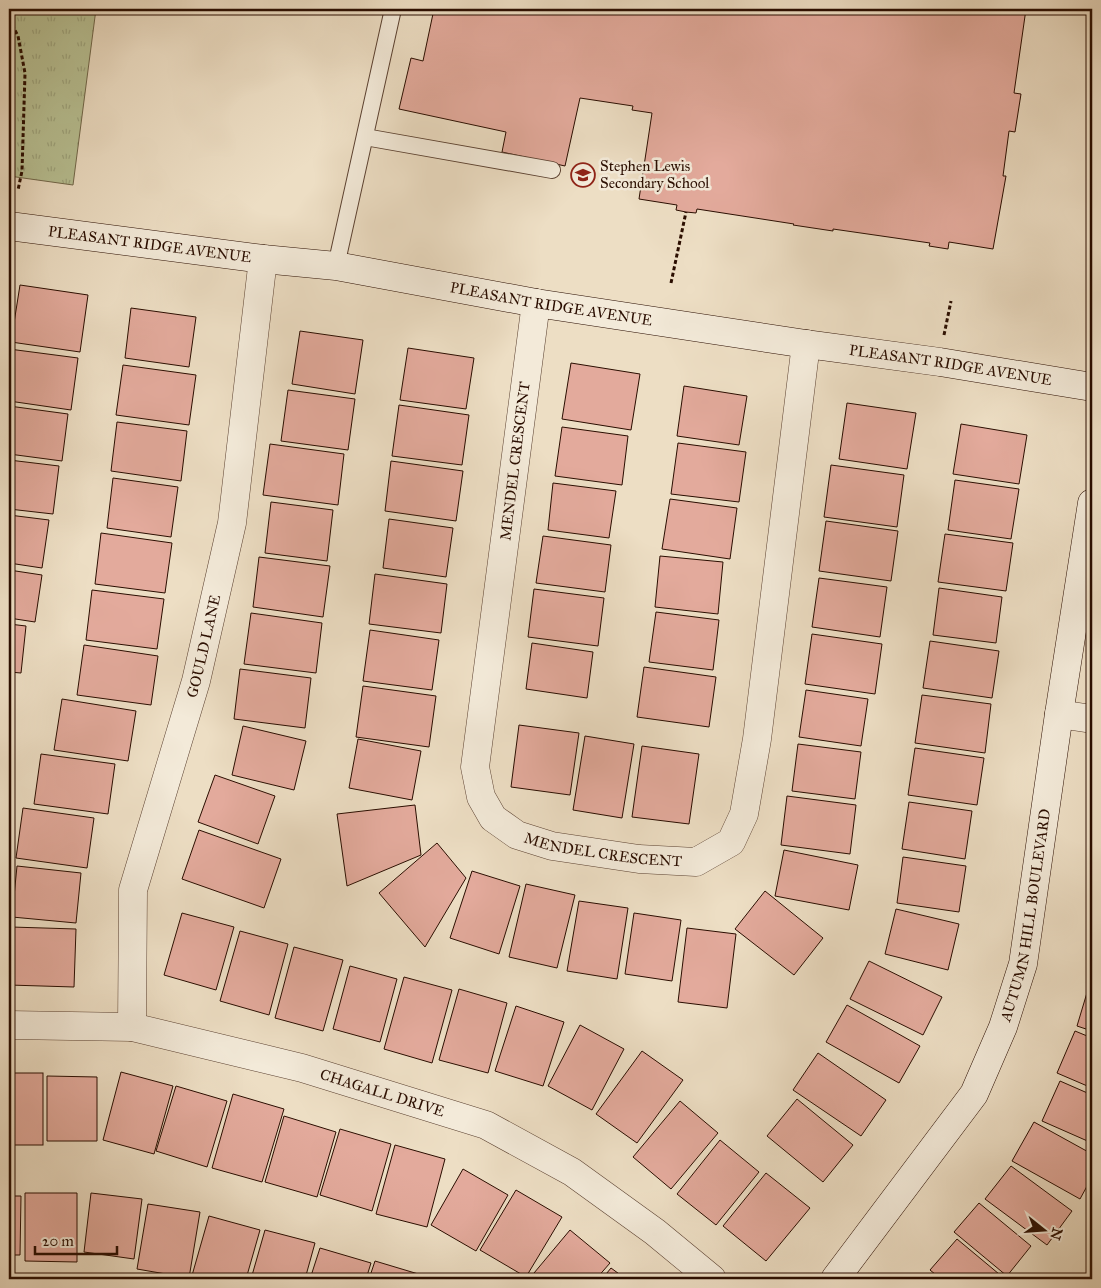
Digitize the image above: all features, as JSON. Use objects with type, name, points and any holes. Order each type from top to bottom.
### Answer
[{"type":"street","name":"PLEASANT RIDGE AVENUE","points":[[9,226],[262,259],[336,266],[536,303],[806,344],[940,362],[1092,387]]},
{"type":"street","name":"GOULD LANE","points":[[132,1027],[133,890],[196,681],[232,524],[262,259]]},
{"type":"street","name":"MENDEL CRESCENT","points":[[536,303],[475,767],[481,796],[493,818],[517,835],[552,846],[639,859],[696,862],[731,842],[744,814],[757,739],[806,344]]},
{"type":"street","name":"AUTUMN HILL BOULEVARD","points":[[835,1279],[974,1094],[1002,1027],[1023,964],[1092,503]]},
{"type":"street","points":[[1059,714],[1092,719]]},
{"type":"street","name":"CHAGALL DRIVE","points":[[9,1025],[132,1027],[302,1068],[486,1125],[572,1172],[655,1232],[712,1279]]},
{"type":"lane","points":[[336,266],[393,9]]},
{"type":"lane","points":[[365,137],[552,170]]},
{"type":"path","points":[[9,20],[18,36],[25,72],[22,171],[18,190]]},
{"type":"path","points":[[671,284],[686,212]]},
{"type":"path","points":[[940,362],[951,301]]},
{"type":"green space","points":[[9,9],[96,9],[73,185],[9,176]]},
{"type":"building","name":"Stephen Lewis Secondary School","points":[[434,9],[1026,9],[1014,93],[1021,94],[1015,132],[1009,131],[1003,176],[1006,176],[993,249],[949,242],[948,249],[929,246],[930,243],[833,229],[833,231],[697,209],[696,213],[686,212],[676,210],[677,205],[639,199],[652,113],[632,110],[633,106],[580,98],[565,166],[502,152],[506,132],[399,109],[411,58],[423,61]]},
{"type":"building","points":[[20,285],[88,295],[80,352],[11,342]]},
{"type":"building","points":[[131,308],[196,317],[189,367],[125,358]]},
{"type":"building","points":[[300,331],[363,340],[355,394],[292,384]]},
{"type":"building","points":[[408,348],[474,358],[466,409],[400,400]]},
{"type":"building","points":[[9,349],[78,358],[71,410],[9,401]]},
{"type":"building","points":[[571,363],[640,374],[631,430],[562,419]]},
{"type":"building","points":[[123,365],[196,375],[189,425],[116,415]]},
{"type":"building","points":[[684,386],[747,396],[739,445],[677,436]]},
{"type":"building","points":[[288,390],[355,399],[348,450],[281,441]]},
{"type":"building","points":[[847,403],[916,413],[907,469],[839,459]]},
{"type":"building","points":[[399,405],[469,415],[462,465],[392,456]]},
{"type":"building","points":[[9,406],[68,414],[62,461],[9,454]]},
{"type":"building","points":[[117,422],[187,431],[181,481],[111,471]]},
{"type":"building","points":[[961,424],[1027,435],[1019,484],[953,474]]},
{"type":"building","points":[[562,427],[628,436],[622,485],[555,476]]},
{"type":"building","points":[[678,443],[746,452],[739,502],[671,494]]},
{"type":"building","points":[[270,444],[344,454],[338,505],[263,495]]},
{"type":"building","points":[[9,460],[59,466],[53,514],[9,509]]},
{"type":"building","points":[[391,461],[463,471],[456,521],[385,511]]},
{"type":"building","points":[[831,465],[904,475],[897,527],[824,517]]},
{"type":"building","points":[[113,478],[178,487],[171,537],[107,528]]},
{"type":"building","points":[[955,480],[1019,489],[1011,539],[948,530]]},
{"type":"building","points":[[553,483],[616,491],[609,538],[548,530]]},
{"type":"building","points":[[670,499],[737,508],[730,559],[662,549]]},
{"type":"building","points":[[271,502],[333,510],[327,561],[265,553]]},
{"type":"building","points":[[9,515],[49,520],[42,568],[9,563]]},
{"type":"building","points":[[389,519],[453,528],[446,577],[383,568]]},
{"type":"building","points":[[826,521],[898,531],[891,581],[819,571]]},
{"type":"building","points":[[101,533],[172,543],[165,593],[95,584]]},
{"type":"building","points":[[945,534],[1013,543],[1006,591],[938,582]]},
{"type":"building","points":[[543,536],[611,545],[605,592],[536,583]]},
{"type":"building","points":[[660,556],[723,562],[718,614],[655,607]]},
{"type":"building","points":[[259,557],[330,566],[323,617],[253,607]]},
{"type":"building","points":[[9,570],[42,575],[35,622],[9,618]]},
{"type":"building","points":[[375,574],[447,584],[441,633],[369,624]]},
{"type":"building","points":[[819,578],[887,587],[880,637],[812,627]]},
{"type":"building","points":[[939,588],[1002,597],[996,643],[933,635]]},
{"type":"building","points":[[534,589],[604,598],[598,646],[528,637]]},
{"type":"building","points":[[92,590],[164,599],[157,649],[86,640]]},
{"type":"building","points":[[656,612],[719,620],[713,670],[649,662]]},
{"type":"building","points":[[251,613],[322,623],[316,673],[244,664]]},
{"type":"building","points":[[9,624],[26,626],[21,673],[9,672]]},
{"type":"building","points":[[370,630],[439,640],[432,690],[363,681]]},
{"type":"building","points":[[812,634],[882,644],[875,694],[805,684]]},
{"type":"building","points":[[930,641],[999,651],[992,698],[923,688]]},
{"type":"building","points":[[532,643],[593,652],[587,698],[526,689]]},
{"type":"building","points":[[84,645],[158,656],[151,705],[77,695]]},
{"type":"building","points":[[644,667],[716,677],[709,727],[637,717]]},
{"type":"building","points":[[240,669],[311,678],[305,728],[234,719]]},
{"type":"building","points":[[363,686],[436,696],[429,747],[356,737]]},
{"type":"building","points":[[806,690],[868,699],[861,746],[799,737]]},
{"type":"building","points":[[922,695],[991,704],[985,753],[915,743]]},
{"type":"building","points":[[62,699],[136,711],[128,761],[54,750]]},
{"type":"building","points":[[519,725],[579,733],[570,795],[511,787]]},
{"type":"building","points":[[243,726],[306,741],[294,790],[232,775]]},
{"type":"building","points":[[585,736],[634,744],[622,818],[573,810]]},
{"type":"building","points":[[358,739],[421,751],[412,800],[349,788]]},
{"type":"building","points":[[798,744],[861,752],[855,799],[792,791]]},
{"type":"building","points":[[642,746],[699,754],[689,824],[632,817]]},
{"type":"building","points":[[915,748],[984,758],[977,805],[908,795]]},
{"type":"building","points":[[41,754],[115,764],[108,814],[34,804]]},
{"type":"building","points":[[215,775],[275,796],[258,844],[198,822]]},
{"type":"building","points":[[787,796],[856,805],[850,854],[781,845]]},
{"type":"building","points":[[909,802],[972,811],[965,859],[902,849]]},
{"type":"building","points":[[415,805],[421,855],[347,886],[337,814]]},
{"type":"building","points":[[23,808],[94,818],[87,868],[16,858]]},
{"type":"building","points":[[199,830],[281,859],[264,908],[182,879]]},
{"type":"building","points":[[437,843],[466,878],[425,947],[379,893]]},
{"type":"building","points":[[784,850],[858,865],[849,910],[775,896]]},
{"type":"building","points":[[903,857],[966,866],[959,912],[897,903]]},
{"type":"building","points":[[17,866],[81,873],[76,923],[12,917]]},
{"type":"building","points":[[472,871],[520,886],[499,954],[450,938]]},
{"type":"building","points":[[526,884],[575,895],[557,968],[509,957]]},
{"type":"building","points":[[765,891],[823,938],[794,975],[735,929]]},
{"type":"building","points":[[579,901],[628,908],[617,979],[567,971]]},
{"type":"building","points":[[896,909],[959,924],[948,970],[885,954]]},
{"type":"building","points":[[182,913],[234,927],[216,990],[164,975]]},
{"type":"building","points":[[634,913],[681,920],[672,981],[625,974]]},
{"type":"building","points":[[11,927],[76,929],[74,987],[9,985]]},
{"type":"building","points":[[687,928],[736,934],[727,1008],[678,1002]]},
{"type":"building","points":[[240,931],[288,944],[269,1015],[220,1001]]},
{"type":"building","points":[[294,947],[343,960],[323,1031],[275,1018]]},
{"type":"building","points":[[869,961],[942,997],[923,1035],[850,999]]},
{"type":"building","points":[[350,966],[397,979],[380,1042],[333,1029]]},
{"type":"building","points":[[404,977],[452,990],[432,1063],[384,1049]]},
{"type":"building","points":[[1089,986],[1092,987],[1092,1031],[1077,1026]]},
{"type":"building","points":[[459,989],[507,1003],[488,1073],[439,1060]]},
{"type":"building","points":[[847,1005],[920,1046],[899,1083],[826,1042]]},
{"type":"building","points":[[516,1006],[564,1022],[543,1086],[495,1071]]},
{"type":"building","points":[[580,1025],[624,1049],[592,1110],[548,1086]]},
{"type":"building","points":[[1075,1031],[1092,1038],[1092,1088],[1057,1073]]},
{"type":"building","points":[[642,1051],[683,1080],[637,1143],[596,1114]]},
{"type":"building","points":[[818,1053],[886,1100],[861,1136],[793,1090]]},
{"type":"building","points":[[121,1072],[173,1086],[154,1154],[103,1140]]},
{"type":"building","points":[[9,1073],[43,1073],[43,1145],[9,1145]]},
{"type":"building","points":[[47,1076],[97,1077],[97,1141],[47,1141]]},
{"type":"building","points":[[1060,1081],[1092,1095],[1092,1143],[1042,1121]]},
{"type":"building","points":[[176,1086],[227,1101],[207,1167],[156,1151]]},
{"type":"building","points":[[233,1094],[284,1109],[262,1182],[212,1168]]},
{"type":"building","points":[[797,1099],[853,1145],[823,1182],[767,1136]]},
{"type":"building","points":[[680,1101],[718,1133],[671,1189],[633,1157]]},
{"type":"building","points":[[284,1116],[336,1132],[317,1197],[265,1182]]},
{"type":"building","points":[[1034,1122],[1092,1154],[1092,1177],[1080,1199],[1012,1161]]},
{"type":"building","points":[[340,1129],[391,1144],[372,1211],[320,1195]]},
{"type":"building","points":[[720,1140],[759,1172],[716,1225],[677,1194]]},
{"type":"building","points":[[395,1145],[445,1159],[427,1227],[376,1214]]},
{"type":"building","points":[[1011,1166],[1072,1211],[1047,1245],[985,1199]]},
{"type":"building","points":[[463,1169],[508,1195],[476,1251],[431,1225]]},
{"type":"building","points":[[766,1173],[810,1208],[766,1261],[723,1226]]},
{"type":"building","points":[[516,1190],[562,1217],[526,1277],[480,1250]]},
{"type":"building","points":[[25,1193],[77,1193],[77,1262],[25,1261]]},
{"type":"building","points":[[91,1193],[142,1199],[134,1259],[84,1252]]},
{"type":"building","points":[[9,1196],[21,1196],[20,1255],[9,1255]]},
{"type":"building","points":[[979,1203],[1031,1246],[1007,1276],[954,1232]]},
{"type":"building","points":[[148,1204],[200,1212],[189,1278],[137,1269]]},
{"type":"building","points":[[209,1216],[260,1230],[246,1279],[191,1279]]},
{"type":"building","points":[[265,1230],[315,1243],[305,1279],[251,1279]]},
{"type":"building","points":[[570,1230],[610,1263],[596,1279],[529,1279]]},
{"type":"building","points":[[957,1239],[1005,1279],[941,1279],[930,1270]]},
{"type":"building","points":[[320,1248],[371,1263],[366,1279],[310,1279]]},
{"type":"building","points":[[375,1261],[425,1276],[424,1279],[369,1279]]},
{"type":"building","points":[[611,1268],[626,1279],[602,1279]]},
{"type":"place","name":"Stephen Lewis Secondary School","points":[[583,175]]}]
